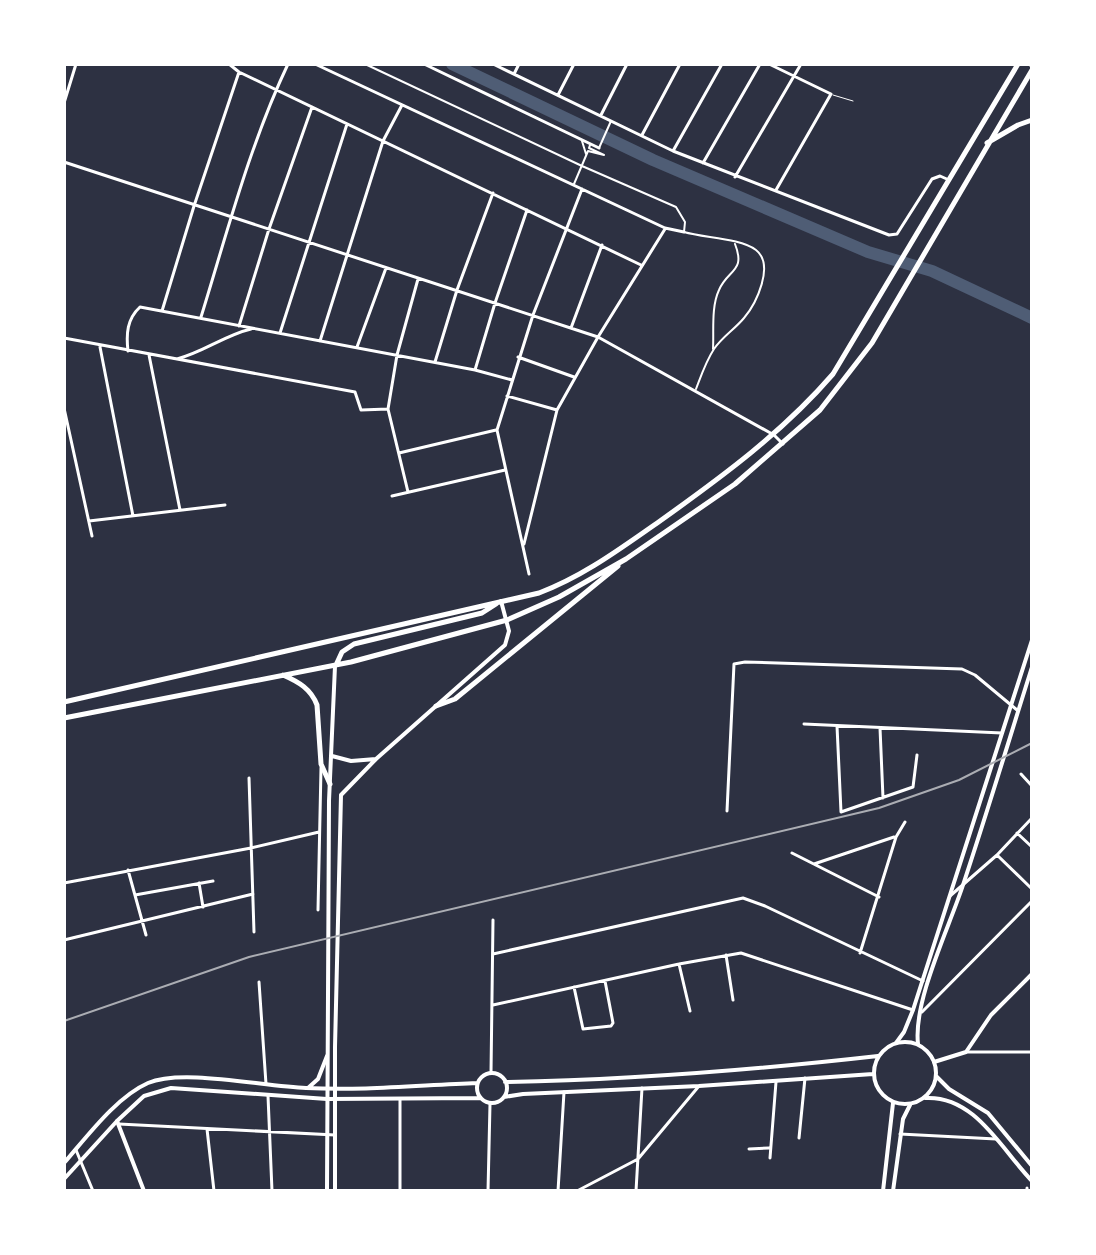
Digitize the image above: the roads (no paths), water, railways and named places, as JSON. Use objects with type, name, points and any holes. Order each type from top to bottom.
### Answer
[{"type":"highway","points":[[64,702],[539,593],[587,571],[727,473],[811,401],[833,374],[1018,64]]},
{"type":"highway","points":[[436,706],[455,699],[626,559],[735,484],[820,410],[872,343],[1031,67]]},
{"type":"highway","points":[[987,144],[1032,120]]},
{"type":"highway","points":[[64,718],[327,667],[507,620],[559,597],[626,559]]},
{"type":"highway","points":[[335,666],[342,652],[354,644],[482,613],[501,601]]},
{"type":"highway","points":[[282,675],[303,685],[314,697],[321,764],[330,784]]},
{"type":"main road","points":[[335,1191],[340,800],[344,790],[376,759],[505,645],[509,635],[501,601]]},
{"type":"main road","points":[[505,1082],[592,1081],[696,1074],[878,1056],[896,1043],[904,1032],[923,981],[1032,640]]},
{"type":"main road","points":[[327,1191],[329,801],[335,666]]},
{"type":"main road","points":[[918,1044],[920,1014],[1032,667]]},
{"type":"main road","points":[[332,756],[351,761],[376,759]]},
{"type":"main road","points":[[934,1062],[966,1052],[991,1015],[1032,974]]},
{"type":"main road","points":[[896,1043],[918,1044],[934,1062],[936,1076],[925,1098]]},
{"type":"main road","points":[[306,1088],[318,1079],[327,1056]]},
{"type":"main road","points":[[878,1056],[873,1074],[879,1091],[893,1103],[910,1105],[925,1098],[946,1099],[964,1108],[981,1121],[1032,1181]]},
{"type":"main road","points":[[480,1098],[477,1083],[491,1073],[505,1082],[507,1090],[504,1097]]},
{"type":"main road","points":[[64,1179],[144,1096],[171,1088],[327,1099],[480,1098],[490,1104],[504,1097],[564,1092],[873,1074]]},
{"type":"main road","points":[[936,1076],[949,1089],[988,1113],[1032,1165]]},
{"type":"main road","points":[[64,1163],[131,1094],[161,1078],[306,1088],[477,1083]]},
{"type":"main road","points":[[883,1191],[893,1103]]},
{"type":"main road","points":[[893,1191],[900,1134],[910,1105]]},
{"type":"main road","points":[[118,1122],[144,1191]]},
{"type":"street","points":[[64,103],[76,64]]},
{"type":"street","points":[[229,64],[239,72],[641,265]]},
{"type":"street","points":[[201,319],[231,217],[288,64]]},
{"type":"street","points":[[315,64],[665,228],[734,243],[758,252],[763,263],[763,277],[755,300],[744,318],[713,350]]},
{"type":"street","points":[[365,64],[676,207],[685,222],[684,232]]},
{"type":"street","points":[[424,64],[599,148],[611,120]]},
{"type":"street","points":[[493,64],[673,151],[889,235],[897,234],[932,179],[940,176],[949,180]]},
{"type":"street","points":[[514,74],[519,64]]},
{"type":"street","points":[[558,95],[574,64]]},
{"type":"street","points":[[601,115],[627,64]]},
{"type":"street","points":[[642,135],[680,64]]},
{"type":"street","points":[[673,151],[722,64]]},
{"type":"street","points":[[703,163],[760,64]]},
{"type":"street","points":[[769,64],[831,94],[775,192]]},
{"type":"street","points":[[735,177],[801,64]]},
{"type":"street","points":[[162,311],[239,72]]},
{"type":"street","points":[[320,341],[383,141],[402,105]]},
{"type":"street","points":[[239,326],[312,107]]},
{"type":"street","points":[[280,333],[347,124]]},
{"type":"street","points":[[573,185],[587,153],[581,139]]},
{"type":"street","points":[[587,153],[604,155],[589,148],[591,144]]},
{"type":"street","points":[[64,162],[598,337],[774,435],[783,444]]},
{"type":"street","points":[[529,574],[497,430],[518,357],[582,189]]},
{"type":"street","points":[[435,362],[457,290],[493,193]]},
{"type":"street","points":[[475,370],[527,210]]},
{"type":"street","points":[[523,547],[557,410],[665,228]]},
{"type":"street","points":[[696,390],[713,350],[715,306],[720,289],[736,271],[739,262],[734,243]]},
{"type":"street","points":[[571,328],[602,245]]},
{"type":"street","points":[[357,348],[386,268]]},
{"type":"street","points":[[408,492],[388,409],[397,355],[418,279]]},
{"type":"street","points":[[128,351],[129,322],[131,315],[140,307],[435,362],[512,380]]},
{"type":"street","points":[[175,360],[200,353],[237,332],[255,328]]},
{"type":"street","points":[[64,338],[355,392],[361,410],[388,409]]},
{"type":"street","points":[[100,345],[133,516]]},
{"type":"street","points":[[149,355],[180,510]]},
{"type":"street","points":[[518,357],[574,377]]},
{"type":"street","points":[[507,396],[557,410]]},
{"type":"street","points":[[64,408],[92,536]]},
{"type":"street","points":[[399,453],[497,430]]},
{"type":"street","points":[[392,496],[506,470]]},
{"type":"street","points":[[89,521],[225,505]]},
{"type":"street","points":[[727,811],[734,664],[962,669],[975,675],[1018,711]]},
{"type":"street","points":[[804,724],[1002,733]]},
{"type":"street","points":[[837,726],[841,812],[913,787],[917,755]]},
{"type":"street","points":[[880,728],[883,798]]},
{"type":"street","points":[[318,910],[321,764]]},
{"type":"street","points":[[1021,774],[1032,786]]},
{"type":"street","points":[[249,778],[254,932]]},
{"type":"street","points":[[319,802],[329,801]]},
{"type":"street","points":[[950,896],[997,855],[1032,818]]},
{"type":"street","points":[[860,953],[896,837],[905,822]]},
{"type":"street","points":[[64,883],[319,832]]},
{"type":"street","points":[[1017,833],[1032,847]]},
{"type":"street","points":[[814,864],[896,837]]},
{"type":"street","points":[[792,853],[879,897]]},
{"type":"street","points":[[997,855],[1032,889]]},
{"type":"street","points":[[128,870],[146,935]]},
{"type":"street","points":[[135,895],[213,881]]},
{"type":"street","points":[[199,883],[203,907]]},
{"type":"street","points":[[64,940],[253,894]]},
{"type":"street","points":[[493,954],[737,898],[765,906],[923,981]]},
{"type":"street","points":[[920,1014],[1032,901]]},
{"type":"street","points":[[491,1073],[493,920]]},
{"type":"street","points":[[493,1005],[679,964],[726,955],[747,955],[913,1010]]},
{"type":"street","points":[[726,955],[733,1000]]},
{"type":"street","points":[[679,964],[690,1011]]},
{"type":"street","points":[[574,987],[583,1029],[611,1026],[605,981]]},
{"type":"street","points":[[259,982],[266,1084]]},
{"type":"street","points":[[966,1052],[1032,1052]]},
{"type":"street","points":[[799,1138],[805,1078]]},
{"type":"street","points":[[770,1158],[776,1080]]},
{"type":"street","points":[[577,1191],[638,1159],[699,1086]]},
{"type":"street","points":[[636,1191],[642,1088]]},
{"type":"street","points":[[558,1191],[564,1092]]},
{"type":"street","points":[[268,1096],[272,1191]]},
{"type":"street","points":[[400,1100],[400,1191]]},
{"type":"street","points":[[488,1191],[490,1104]]},
{"type":"street","points":[[118,1122],[268,1134],[335,1135]]},
{"type":"street","points":[[207,1129],[214,1191]]},
{"type":"street","points":[[900,1134],[997,1139]]},
{"type":"street","points":[[749,1149],[771,1148]]},
{"type":"street","points":[[76,1150],[93,1191]]},
{"type":"street","points":[[1032,1153],[1032,1165]]},
{"type":"lane","points":[[831,94],[853,101]]},
{"type":"waterway","points":[[452,64],[653,160],[868,252],[932,271],[1032,318]]},
{"type":"railway","points":[[64,1021],[249,957],[879,808],[959,780],[1032,743]]}]
